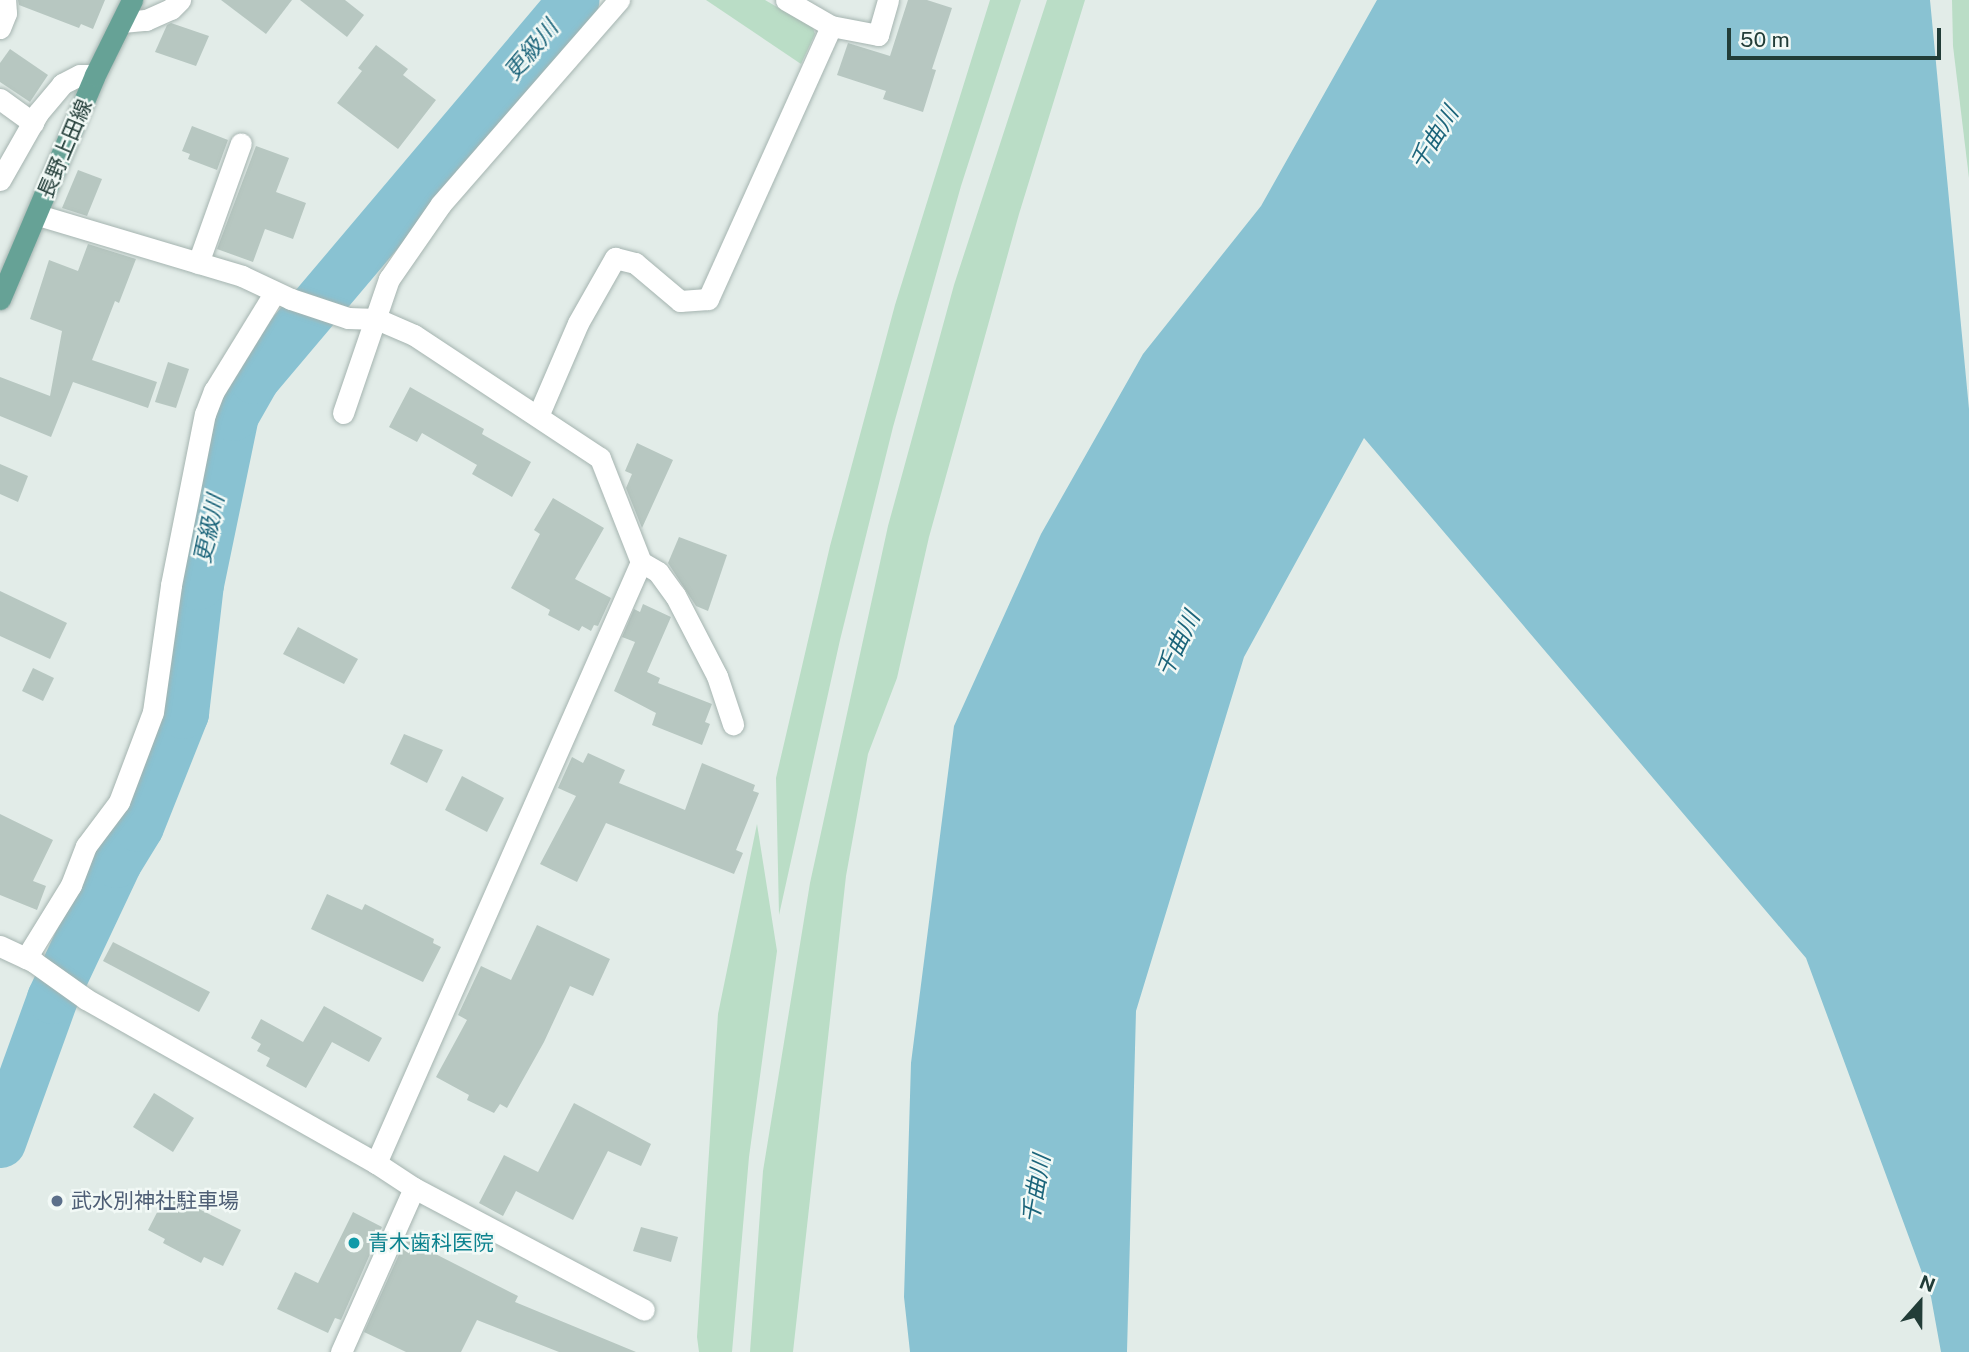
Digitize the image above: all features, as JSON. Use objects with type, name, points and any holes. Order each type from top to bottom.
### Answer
[{"type":"main road","name":"長野上田線","points":[[0,299],[95,75],[132,0]]},
{"type":"street","points":[[0,28],[6,13],[5,0]]},
{"type":"street","points":[[122,22],[146,20],[171,9],[180,0]]},
{"type":"street","points":[[343,413],[377,319],[388,279],[441,204],[619,0]]},
{"type":"street","points":[[786,0],[831,26],[878,35],[888,0]]},
{"type":"street","points":[[538,416],[578,323],[615,258],[635,263],[680,301],[708,299],[831,26]]},
{"type":"street","points":[[0,180],[33,123],[62,84],[80,75],[95,75]]},
{"type":"street","points":[[0,99],[33,123]]},
{"type":"street","points":[[198,263],[240,143]]},
{"type":"street","points":[[37,215],[242,276],[283,296],[344,317],[377,319],[414,335],[600,458],[641,562],[658,572],[675,595],[717,676],[733,724]]},
{"type":"street","points":[[30,960],[71,885],[86,846],[119,802],[153,712],[171,585],[205,414],[214,391],[283,296]]},
{"type":"street","points":[[376,1163],[641,562]]},
{"type":"street","points":[[0,946],[30,960],[81,993],[376,1163],[414,1188],[644,1310]]},
{"type":"street","points":[[341,1352],[414,1188]]},
{"type":"green space","points":[[706,0],[765,0],[813,28],[815,34],[801,64]]},
{"type":"green space","points":[[990,0],[1021,0],[961,186],[893,427],[840,640],[779,915],[776,778],[830,546],[895,305]]},
{"type":"green space","points":[[1047,0],[1085,0],[1019,214],[929,537],[897,678],[868,754],[846,876],[793,1352],[750,1352],[763,1171],[810,883],[888,526],[954,285]]},
{"type":"green space","points":[[1952,0],[1969,0],[1969,178],[1953,46]]},
{"type":"green space","points":[[757,824],[777,951],[749,1157],[732,1352],[699,1352],[697,1337],[718,1014]]},
{"type":"water","name":"千曲川","points":[[1377,0],[1930,0],[1969,409],[1969,1352],[1941,1352],[1931,1297],[1806,958],[1364,438],[1244,657],[1136,1011],[1127,1352],[910,1352],[904,1297],[911,1063],[954,726],[1041,534],[1143,354],[1261,206]]},
{"type":"building","points":[[18,0],[105,0],[93,29],[81,24],[79,28],[19,5]]},
{"type":"building","points":[[221,0],[292,0],[266,34]]},
{"type":"building","points":[[300,0],[345,0],[364,15],[347,37]]},
{"type":"building","points":[[908,0],[927,0],[952,8],[932,69],[936,70],[923,112],[883,99],[886,91],[837,75],[848,43],[890,56]]},
{"type":"building","points":[[171,23],[209,36],[196,66],[155,52],[167,25]]},
{"type":"building","points":[[376,45],[408,69],[403,75],[436,100],[398,149],[337,103],[362,71],[358,68]]},
{"type":"building","points":[[10,49],[48,75],[30,102],[0,82],[0,63]]},
{"type":"building","points":[[192,126],[228,140],[217,170],[188,159],[190,154],[182,151]]},
{"type":"building","points":[[256,146],[289,158],[276,192],[306,203],[293,239],[265,229],[253,262],[217,249]]},
{"type":"building","points":[[78,170],[102,179],[87,216],[62,208]]},
{"type":"building","points":[[88,244],[136,259],[119,303],[115,301],[92,360],[157,382],[148,408],[73,382],[51,437],[0,416],[0,377],[50,396],[62,331],[30,319],[49,260],[78,271]]},
{"type":"building","points":[[168,362],[189,369],[176,408],[155,402]]},
{"type":"building","points":[[410,387],[484,429],[482,434],[531,462],[512,497],[472,474],[477,465],[422,433],[417,442],[389,427]]},
{"type":"building","points":[[637,443],[673,460],[642,528],[626,488],[632,474],[625,471]]},
{"type":"building","points":[[0,464],[28,476],[18,502],[0,494]]},
{"type":"building","points":[[553,498],[604,528],[575,579],[611,598],[598,626],[594,625],[591,631],[582,626],[579,631],[548,615],[550,610],[511,588],[540,534],[534,530]]},
{"type":"building","points":[[679,537],[727,555],[708,611],[696,606],[668,563]]},
{"type":"building","points":[[0,591],[67,623],[50,659],[0,636]]},
{"type":"building","points":[[643,604],[671,617],[647,672],[660,678],[658,683],[712,704],[705,722],[710,724],[702,745],[652,725],[656,713],[614,691],[635,642],[622,637],[634,609],[640,612]]},
{"type":"building","points":[[298,627],[358,659],[344,684],[283,654]]},
{"type":"building","points":[[33,668],[54,678],[43,701],[22,691]]},
{"type":"building","points":[[404,734],[443,750],[427,783],[390,764]]},
{"type":"building","points":[[588,753],[625,770],[619,783],[685,810],[702,763],[755,785],[753,791],[759,793],[736,850],[743,853],[734,874],[606,823],[577,882],[540,864],[576,796],[558,788],[572,757],[583,763]]},
{"type":"building","points":[[462,776],[504,798],[487,832],[445,810]]},
{"type":"building","points":[[0,814],[53,840],[33,881],[46,886],[37,910],[0,895]]},
{"type":"building","points":[[327,894],[362,910],[365,904],[434,939],[433,943],[441,947],[423,982],[311,929]]},
{"type":"building","points":[[537,925],[610,959],[593,996],[570,986],[544,1042],[507,1108],[500,1104],[494,1113],[467,1100],[469,1095],[436,1077],[467,1020],[458,1015],[481,966],[511,980]]},
{"type":"building","points":[[113,942],[210,992],[199,1012],[103,961]]},
{"type":"building","points":[[324,1006],[382,1038],[369,1062],[332,1042],[306,1088],[266,1066],[270,1058],[257,1051],[261,1044],[251,1038],[261,1019],[303,1042]]},
{"type":"building","points":[[154,1093],[194,1118],[173,1152],[133,1127]]},
{"type":"building","points":[[574,1103],[651,1144],[641,1166],[608,1151],[573,1220],[516,1191],[503,1216],[479,1203],[504,1155],[538,1172]]},
{"type":"building","points":[[167,1193],[241,1230],[223,1266],[204,1257],[201,1263],[163,1243],[165,1239],[148,1230]]},
{"type":"building","points":[[353,1212],[382,1227],[341,1320],[335,1318],[328,1333],[277,1309],[295,1272],[318,1283]]},
{"type":"building","points":[[641,1227],[678,1237],[671,1262],[633,1251]]},
{"type":"building","points":[[406,1239],[518,1296],[515,1302],[636,1352],[559,1352],[477,1320],[461,1352],[406,1352],[364,1332]]},
{"type":"waterway","name":"更級川","points":[[0,1142],[52,998],[116,862],[138,826],[183,713],[198,584],[233,415],[254,378],[574,0]]},
{"type":"place","name":"武水別神社駐車場","points":[[57,1201]]},
{"type":"place","name":"青木歯科医院","points":[[354,1243]]}]
